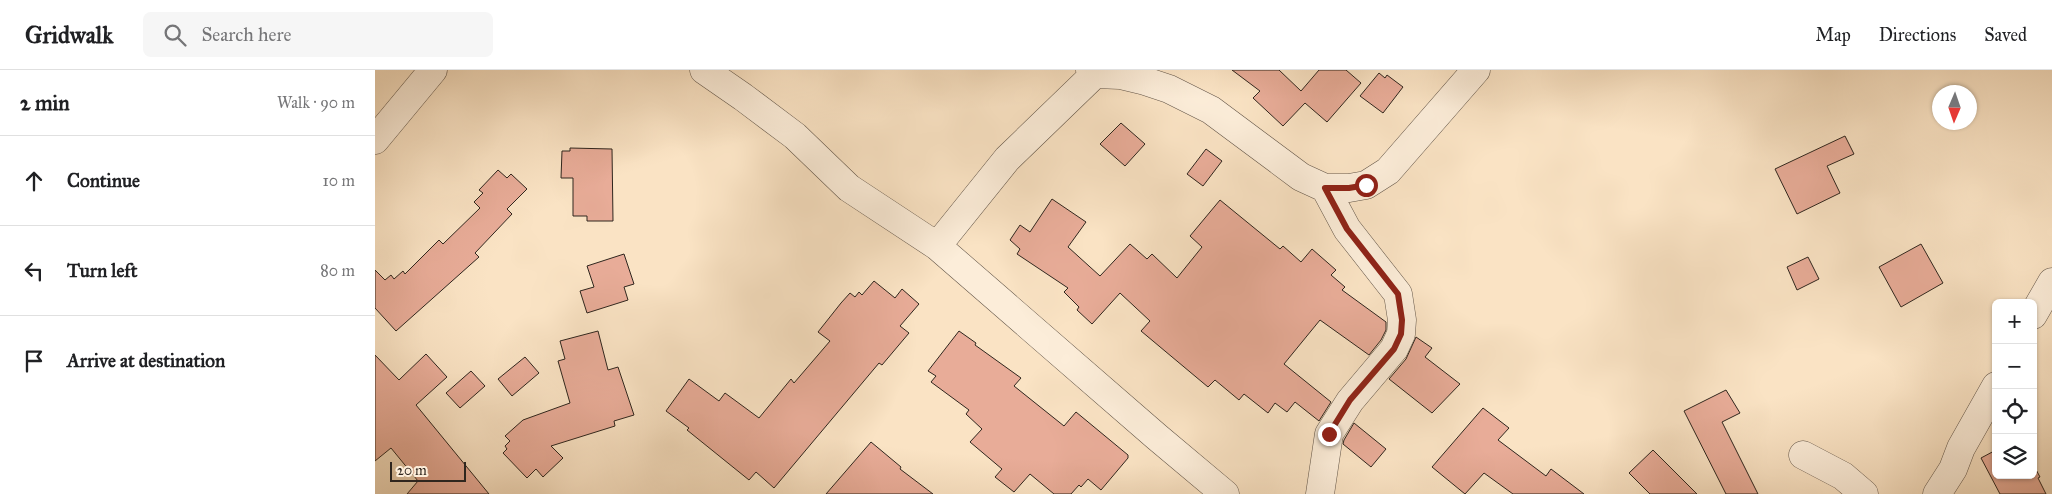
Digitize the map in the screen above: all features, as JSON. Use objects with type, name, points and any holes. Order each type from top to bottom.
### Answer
[{"type":"street","points":[[375,140],[433,70]]},
{"type":"street","points":[[704,70],[795,136],[849,188],[937,246],[1225,494]]},
{"type":"street","points":[[937,246],[1007,159],[1095,71],[1145,81],[1190,99],[1211,110],[1301,177],[1325,188],[1349,188],[1366,185],[1388,171],[1476,70]]},
{"type":"street","points":[[1320,494],[1329,434],[1350,400],[1394,349],[1401,334],[1402,320],[1398,294],[1347,229],[1325,188]]},
{"type":"street","points":[[2037,308],[2052,282]]},
{"type":"street","points":[[1937,494],[1953,468],[1961,448],[1994,389]]},
{"type":"street","points":[[1803,455],[1843,476],[1865,494]]},
{"type":"building","points":[[1232,70],[1279,70],[1301,91],[1319,70],[1346,70],[1361,83],[1327,122],[1305,103],[1283,126],[1253,98],[1260,91]]},
{"type":"building","points":[[1379,73],[1385,78],[1387,75],[1403,87],[1383,113],[1360,96]]},
{"type":"building","points":[[1121,123],[1145,144],[1125,166],[1100,144]]},
{"type":"building","points":[[1845,136],[1854,154],[1827,166],[1840,193],[1797,214],[1775,169]]},
{"type":"building","points":[[570,148],[612,149],[613,221],[587,221],[587,216],[573,216],[573,178],[561,178],[562,151],[570,151]]},
{"type":"building","points":[[1206,149],[1222,161],[1203,186],[1187,174]]},
{"type":"building","points":[[498,170],[507,178],[511,174],[527,189],[507,209],[512,214],[475,253],[479,257],[396,331],[375,308],[375,270],[385,280],[391,275],[394,279],[403,271],[405,274],[439,240],[443,244],[480,208],[474,202],[483,193],[479,190]]},
{"type":"building","points":[[1052,199],[1086,222],[1068,247],[1100,276],[1130,244],[1147,259],[1152,254],[1177,278],[1202,247],[1190,236],[1220,200],[1280,249],[1283,246],[1301,262],[1312,249],[1336,270],[1331,275],[1345,287],[1342,290],[1386,322],[1386,330],[1369,355],[1320,320],[1284,364],[1331,402],[1319,421],[1295,402],[1287,412],[1275,403],[1268,413],[1244,394],[1239,400],[1215,380],[1208,387],[1141,331],[1150,321],[1120,293],[1092,324],[1077,310],[1079,307],[1064,292],[1068,288],[1017,254],[1020,249],[1010,240],[1020,225],[1030,232]]},
{"type":"building","points":[[1921,244],[1943,283],[1901,307],[1879,267]]},
{"type":"building","points":[[624,254],[634,284],[624,287],[628,300],[587,313],[580,291],[594,287],[587,266]]},
{"type":"building","points":[[1808,257],[1819,279],[1797,290],[1787,267]]},
{"type":"building","points":[[874,281],[895,298],[902,289],[919,304],[900,326],[909,333],[882,365],[879,363],[774,488],[756,472],[749,480],[687,430],[689,428],[666,411],[689,379],[719,401],[725,393],[759,418],[791,379],[794,383],[830,341],[818,332],[841,303],[850,293],[855,297],[859,292],[862,295]]},
{"type":"building","points":[[598,331],[608,370],[618,367],[634,415],[614,421],[615,426],[551,446],[563,458],[543,477],[536,469],[527,478],[503,453],[507,449],[505,446],[510,441],[505,436],[523,420],[570,403],[558,361],[565,359],[560,341]]},
{"type":"building","points":[[959,331],[1021,378],[1014,386],[1064,426],[1076,412],[1128,455],[1128,458],[1101,490],[1088,479],[1071,494],[1054,494],[1030,474],[1014,492],[995,477],[1002,469],[970,442],[982,429],[966,414],[969,410],[931,382],[936,376],[928,371]]},
{"type":"building","points":[[1416,337],[1432,348],[1425,357],[1460,384],[1432,413],[1389,379],[1406,359]]},
{"type":"building","points":[[426,354],[447,377],[416,405],[489,494],[407,494],[418,481],[391,448],[375,461],[375,355],[399,380]]},
{"type":"building","points":[[525,357],[539,373],[512,396],[498,379]]},
{"type":"building","points":[[471,371],[485,386],[460,408],[446,393]]},
{"type":"building","points":[[1726,390],[1740,413],[1722,422],[1758,494],[1726,494],[1684,411]]},
{"type":"building","points":[[1483,408],[1509,428],[1498,440],[1546,476],[1551,469],[1584,494],[1513,494],[1484,473],[1465,494],[1432,467]]},
{"type":"building","points":[[1354,423],[1386,449],[1371,467],[1343,444]]},
{"type":"building","points":[[871,442],[901,467],[900,469],[933,494],[826,494]]},
{"type":"building","points":[[1653,450],[1697,494],[1650,494],[1629,473]]},
{"type":"building","points":[[1992,452],[1992,479],[1981,458]]},
{"type":"building","points":[[2037,471],[2040,477],[2038,478],[2046,494],[2000,494],[1992,479],[2037,479]]},
{"type":"route","points":[[1329,434],[1350,400],[1394,349],[1401,334],[1402,314],[1398,294],[1347,229],[1325,188],[1349,188],[1366,185]]}]
